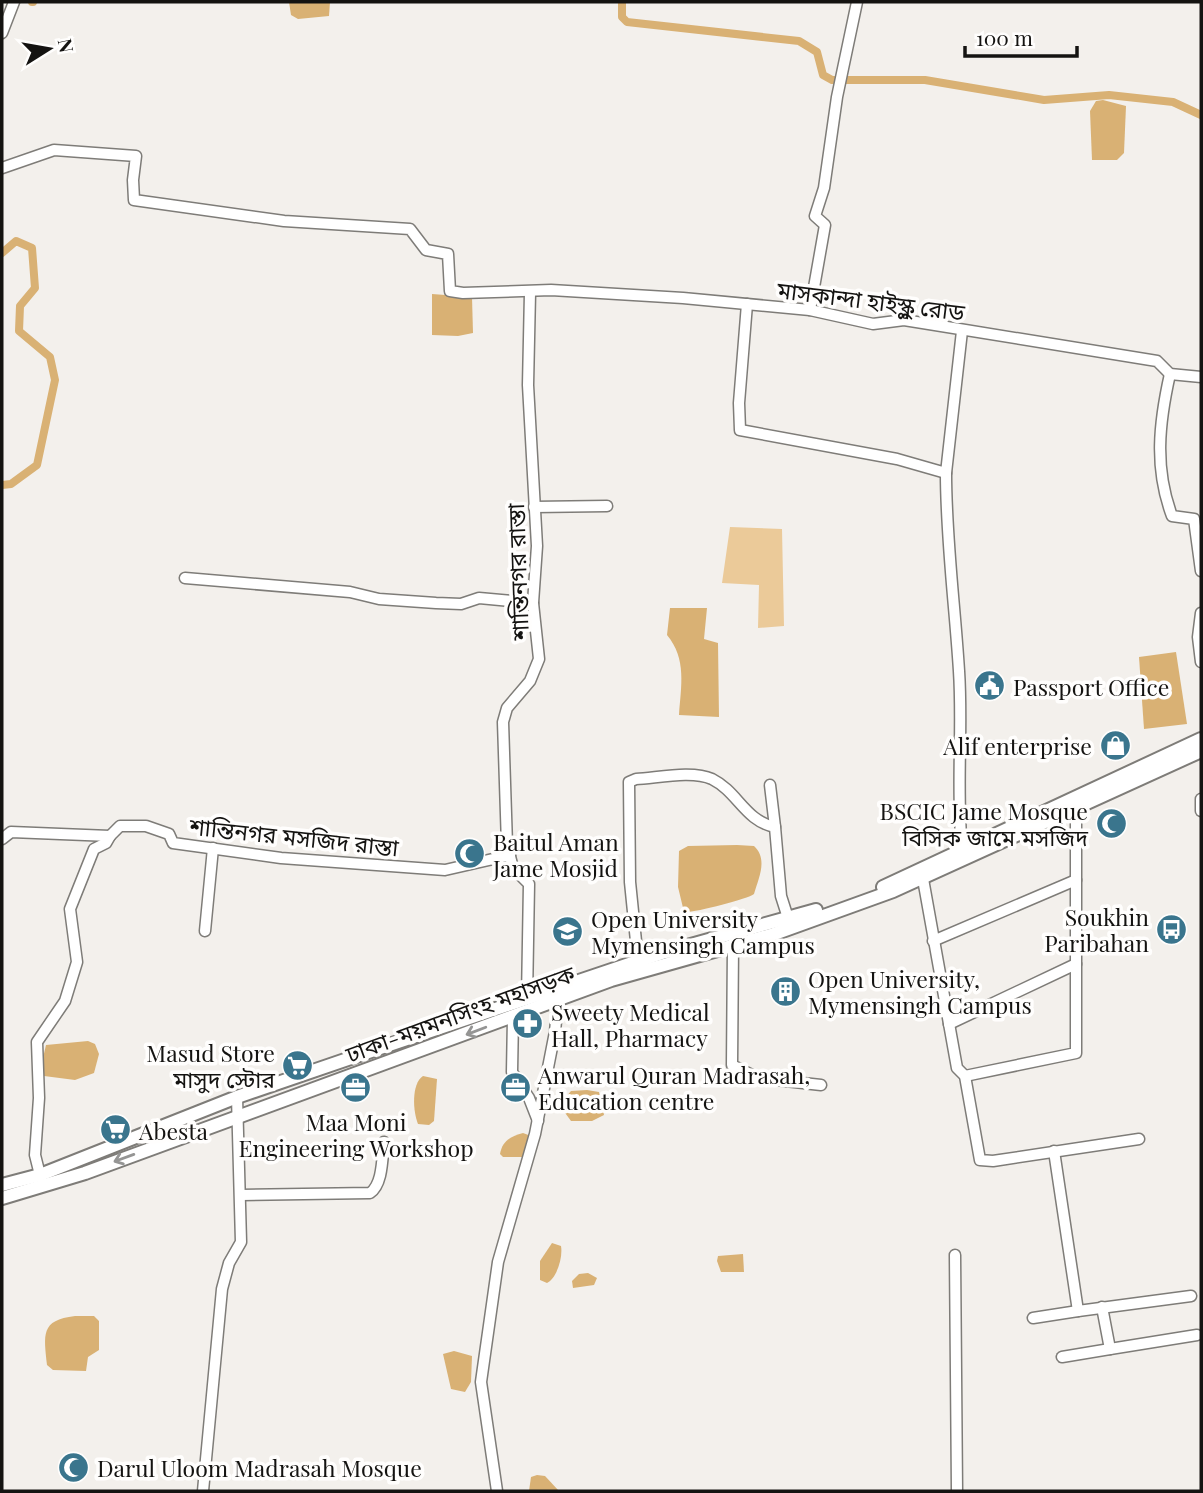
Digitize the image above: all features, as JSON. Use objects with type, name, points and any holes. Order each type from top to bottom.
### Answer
[{"type":"main road","name":"ঢাকা-ময়মনসিংহ মহাসড়ক","points":[[2,1185],[40,1175],[237,1097],[527,998],[638,961],[788,919],[882,888],[962,848],[1201,739]]},
{"type":"main road","name":"ঢাকা-ময়মনসিংহ মহাসড়ক","points":[[2,1198],[40,1188],[558,999],[835,912],[923,878],[1201,751]]},
{"type":"street","points":[[2,33],[14,2]]},
{"type":"street","points":[[810,310],[825,225],[815,216],[824,188],[837,97],[857,2]]},
{"type":"street","name":"মাসকান্দা হাইস্কুল রোড","points":[[2,167],[54,150],[136,156],[134,200],[284,221],[410,229],[426,250],[448,254],[450,290],[530,293],[551,290],[810,310],[873,324],[904,320],[1157,362],[1170,374],[1201,377]]},
{"type":"street","name":"শান্তিনগর রাস্তা","points":[[527,998],[529,884],[513,868],[510,855],[503,722],[507,708],[530,681],[539,659],[533,603],[537,546],[528,385],[530,293]]},
{"type":"street","points":[[747,304],[739,403],[740,430],[897,459],[946,473]]},
{"type":"street","points":[[962,331],[946,473],[946,513],[959,672],[958,804],[962,848]]},
{"type":"street","points":[[1170,374],[1160,418],[1163,490],[1172,516],[1194,519],[1201,571]]},
{"type":"street","points":[[534,507],[607,506]]},
{"type":"street","points":[[186,578],[360,593],[379,599],[461,604],[479,598],[533,603]]},
{"type":"street","points":[[1201,613],[1198,637],[1201,662]]},
{"type":"street","points":[[638,961],[630,882],[629,782],[660,777],[709,778],[726,788],[759,824],[775,828]]},
{"type":"street","points":[[771,785],[781,896],[788,919]]},
{"type":"street","points":[[1201,799],[1201,811]]},
{"type":"street","points":[[965,1076],[1076,1054],[1076,821]]},
{"type":"street","name":"শান্তিনগর মসজিদ রাস্তা","points":[[2,839],[11,832],[110,836],[120,827],[146,826],[169,834],[173,843],[281,858],[446,870],[510,855]]},
{"type":"street","points":[[40,1175],[35,1154],[39,1098],[37,1042],[63,1005],[77,962],[70,909],[94,849],[106,843],[110,836]]},
{"type":"street","points":[[205,931],[213,848]]},
{"type":"street","points":[[923,878],[957,1068],[965,1076],[979,1160],[993,1161],[1139,1139]]},
{"type":"street","points":[[933,941],[1076,880]]},
{"type":"street","points":[[733,945],[732,1065],[758,1078],[821,1085]]},
{"type":"street","points":[[950,1024],[1076,964]]},
{"type":"street","points":[[498,1491],[481,1382],[498,1262],[538,1121],[555,1032],[558,999]]},
{"type":"street","points":[[513,1017],[512,1072],[529,1098],[538,1121]]},
{"type":"street","points":[[203,1491],[222,1289],[229,1263],[241,1242],[237,1097]]},
{"type":"street","points":[[241,1195],[370,1194],[379,1178],[384,1142]]},
{"type":"street","points":[[1054,1151],[1078,1311]]},
{"type":"street","points":[[955,1255],[957,1491]]},
{"type":"street","points":[[1033,1318],[1191,1296]]},
{"type":"street","points":[[1102,1307],[1110,1349]]},
{"type":"street","points":[[1062,1357],[1196,1335]]},
{"type":"shaded area","points":[[289,2],[330,2],[329,16],[298,19],[291,15]]},
{"type":"shaded area","points":[[1103,100],[1126,106],[1124,153],[1117,160],[1092,160],[1090,111],[1096,101]]},
{"type":"shaded area","points":[[432,294],[472,297],[473,333],[458,336],[432,335]]},
{"type":"shaded area","points":[[730,527],[782,529],[784,626],[758,628],[759,585],[722,583]]},
{"type":"shaded area","points":[[670,608],[707,608],[704,639],[718,643],[719,717],[679,715],[681,673],[678,654],[667,635]]},
{"type":"shaded area","points":[[1176,652],[1187,724],[1144,729],[1139,657]]},
{"type":"shaded area","points":[[688,846],[754,846],[761,857],[754,894],[720,905],[684,912],[678,887],[679,851]]},
{"type":"shaded area","points":[[88,1041],[95,1044],[99,1054],[94,1073],[75,1080],[44,1076],[42,1062],[46,1045]]},
{"type":"shaded area","points":[[423,1076],[437,1079],[434,1121],[429,1125],[418,1124],[415,1113],[416,1085]]},
{"type":"shaded area","points":[[571,1091],[599,1092],[604,1115],[592,1121],[571,1121],[563,1110],[565,1098]]},
{"type":"shaded area","points":[[523,1133],[531,1136],[524,1157],[503,1157],[500,1154],[505,1142]]},
{"type":"shaded area","points":[[552,1243],[561,1246],[561,1256],[556,1272],[547,1283],[540,1280],[540,1261]]},
{"type":"shaded area","points":[[743,1254],[744,1272],[721,1272],[718,1256]]},
{"type":"shaded area","points":[[588,1273],[597,1278],[594,1285],[573,1288],[572,1281],[579,1274]]},
{"type":"shaded area","points":[[75,1316],[94,1316],[99,1321],[99,1350],[88,1357],[86,1371],[53,1370],[47,1365],[47,1331],[55,1321]]},
{"type":"shaded area","points":[[454,1351],[472,1356],[471,1382],[465,1392],[451,1389],[443,1354]]},
{"type":"shaded area","points":[[545,1476],[559,1491],[529,1491],[531,1477]]},
{"type":"waterway","points":[[622,2],[622,17],[627,22],[799,41],[817,52],[823,75],[832,80],[925,80],[1044,100],[1109,95],[1173,102],[1201,115]]},
{"type":"waterway","points":[[2,253],[16,241],[32,248],[35,288],[20,306],[19,331],[50,357],[55,380],[37,465],[11,484],[2,485]]},
{"type":"place","name":"Passport Office","points":[[990,686]]},
{"type":"place","name":"Alif enterprise","points":[[1115,745]]},
{"type":"place","name":"BSCIC Jame Mosque বিসিক জামে মসজিদ","points":[[1111,823]]},
{"type":"place","name":"Baitul Aman Jame Mosjid","points":[[470,854]]},
{"type":"place","name":"Soukhin Paribahan","points":[[1172,929]]},
{"type":"place","name":"Open University Mymensingh Campus","points":[[568,931]]},
{"type":"place","name":"Open University, Mymensingh Campus","points":[[785,991]]},
{"type":"place","name":"Sweety Medical Hall, Pharmacy","points":[[528,1024]]},
{"type":"place","name":"Masud Store মাসুদ স্টোর","points":[[298,1065]]},
{"type":"place","name":"Maa Moni Engineering Workshop","points":[[356,1087]]},
{"type":"place","name":"Anwarul Quran Madrasah, Education centre","points":[[515,1087]]},
{"type":"place","name":"Abesta","points":[[116,1130]]},
{"type":"place","name":"Darul Uloom Madrasah Mosque","points":[[74,1467]]}]
